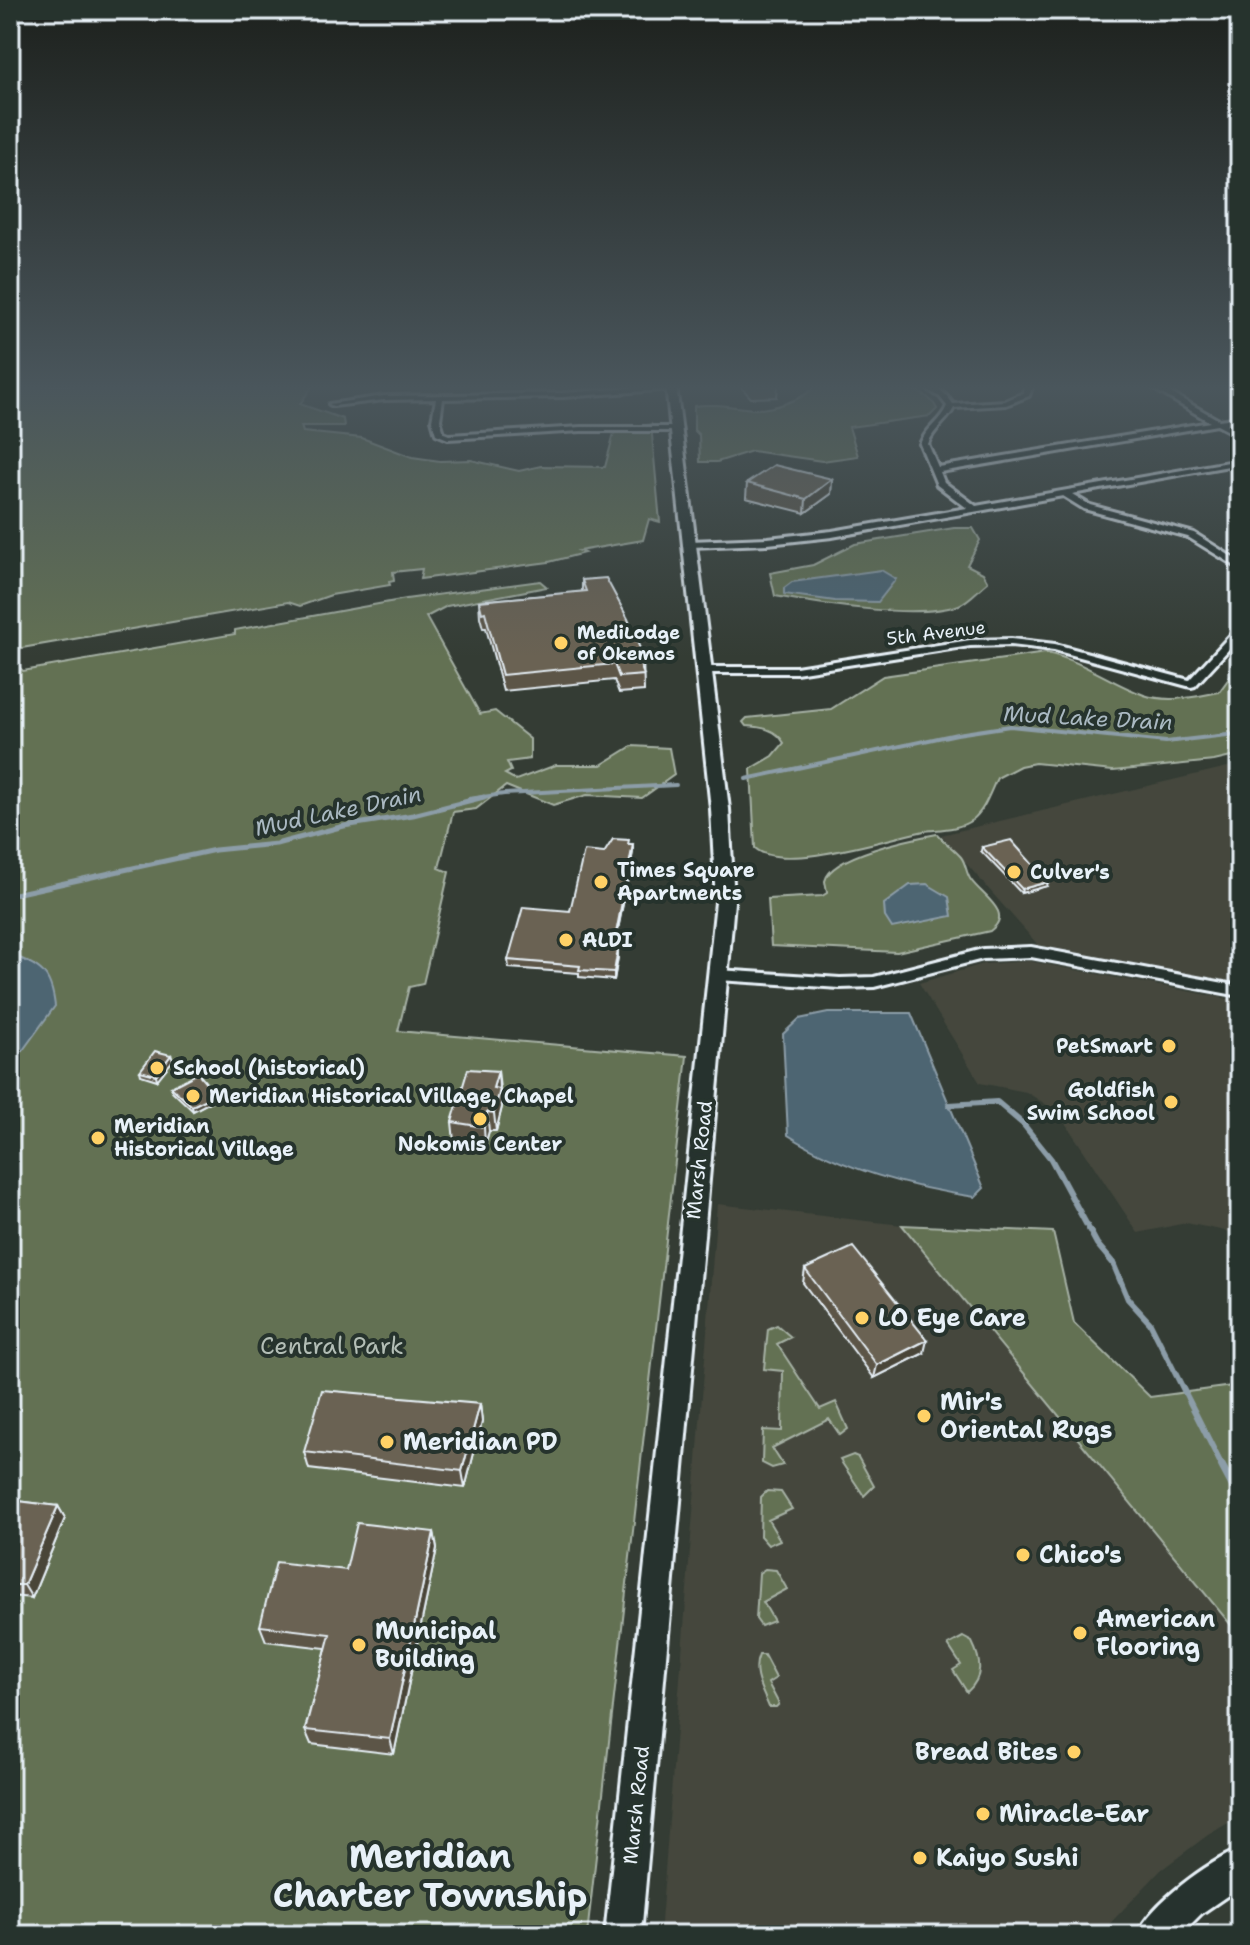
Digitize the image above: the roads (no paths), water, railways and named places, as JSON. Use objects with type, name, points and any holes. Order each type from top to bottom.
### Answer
[{"type":"main road","name":"Marsh Road","points":[[623,1935],[725,902],[723,850],[682,476]]},
{"type":"main road","points":[[1155,1935],[1190,1901],[1240,1866]]},
{"type":"street","points":[[938,476],[943,486],[974,509]]},
{"type":"street","points":[[690,544],[803,538],[1162,476]]},
{"type":"street","points":[[1064,493],[1087,507],[1191,535],[1240,566]]},
{"type":"street","name":"5th Avenue","points":[[704,670],[796,670],[997,641],[1055,647],[1191,684],[1240,631]]},
{"type":"street","points":[[718,975],[840,983],[874,982],[983,954],[1031,952],[1240,991]]},
{"type":"water","points":[[881,570],[896,579],[878,602],[835,601],[784,594],[784,588],[792,582]]},
{"type":"water","points":[[927,884],[949,897],[952,916],[892,928],[885,917],[884,904],[910,885]]},
{"type":"water","points":[[10,954],[43,972],[51,985],[55,1006],[10,1068]]},
{"type":"water","points":[[828,1013],[911,1013],[984,1188],[975,1197],[878,1175],[831,1158],[788,1135],[783,1034],[799,1019]]},
{"type":"waterway","name":"Mud Lake Drain","points":[[746,779],[957,734],[1010,726],[1166,742],[1236,734],[1240,729]]},
{"type":"waterway","name":"Mud Lake Drain","points":[[469,799],[504,794],[676,785]]},
{"type":"waterway","name":"Mud Lake Drain","points":[[10,895],[215,850],[276,844],[344,826],[413,815],[484,797]]},
{"type":"waterway","points":[[949,1105],[997,1102],[1023,1124],[1051,1159],[1097,1244],[1113,1263],[1128,1299],[1150,1323],[1223,1468]]},
{"type":"waterway","points":[[1222,1466],[1240,1500]]},
{"type":"place","name":"MediLodge of Okemos","points":[[561,643]]},
{"type":"place","name":"Culver's","points":[[1014,872]]},
{"type":"place","name":"Times Square Apartments","points":[[601,882]]},
{"type":"place","name":"ALDI","points":[[566,940]]},
{"type":"place","name":"PetSmart","points":[[1169,1046]]},
{"type":"place","name":"School (historical)","points":[[157,1068]]},
{"type":"place","name":"Meridian Historical Village, Chapel","points":[[193,1096]]},
{"type":"place","name":"Goldfish Swim School","points":[[1171,1102]]},
{"type":"place","name":"Nokomis Center","points":[[480,1119]]},
{"type":"place","name":"Meridian Historical Village","points":[[98,1138]]},
{"type":"place","name":"LO Eye Care","points":[[862,1318]]},
{"type":"place","name":"Mir's Oriental Rugs","points":[[924,1416]]},
{"type":"place","name":"Meridian PD","points":[[387,1442]]},
{"type":"place","name":"Chico's","points":[[1023,1555]]},
{"type":"place","name":"American Flooring","points":[[1080,1633]]},
{"type":"place","name":"Municipal Building","points":[[359,1645]]},
{"type":"place","name":"Bread Bites","points":[[1074,1752]]},
{"type":"place","name":"Miracle-Ear","points":[[983,1814]]},
{"type":"place","name":"Kaiyo Sushi","points":[[920,1858]]},
{"type":"district","name":"Meridian Charter Township","points":[[430,1876]]},
{"type":"park label","name":"Central Park","points":[[332,1346]]}]
